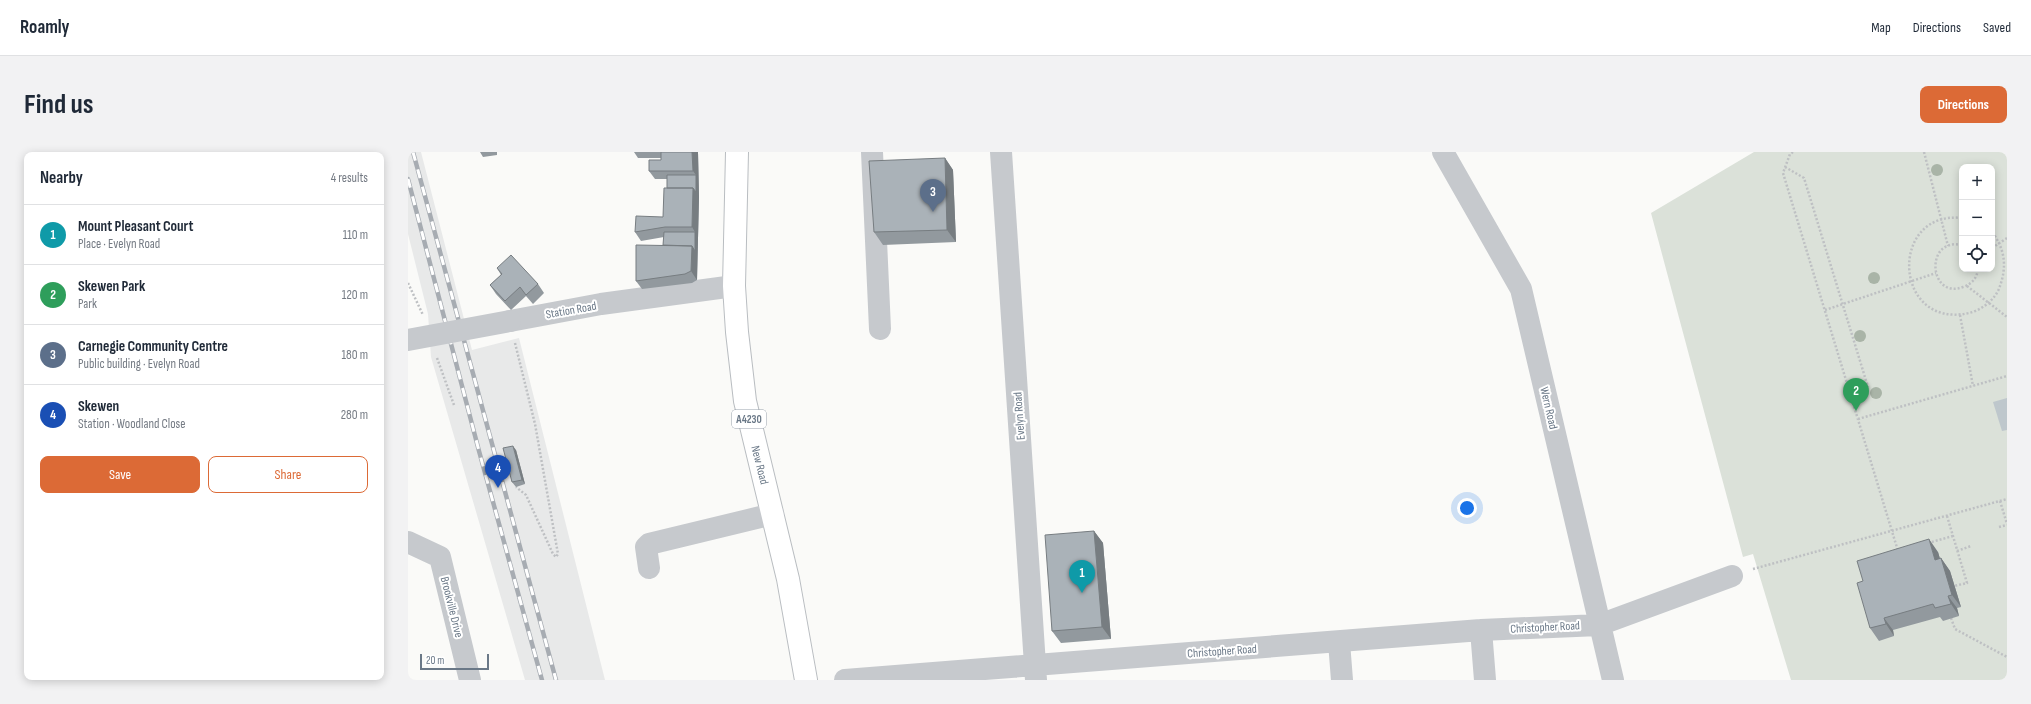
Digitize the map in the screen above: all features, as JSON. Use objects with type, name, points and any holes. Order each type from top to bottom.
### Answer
[{"type":"main road","name":"New Road","points":[[737,152],[734,286],[737,332],[745,401],[758,463],[773,514],[788,579],[806,680]]},
{"type":"street","points":[[872,152],[880,329]]},
{"type":"street","name":"Evelyn Road","points":[[1001,152],[1035,672]]},
{"type":"street","name":"Wern Road","points":[[1443,152],[1521,289],[1613,680]]},
{"type":"street","name":"Station Road","points":[[408,340],[601,304],[734,286]]},
{"type":"street","points":[[649,568],[645,552],[646,547],[649,544],[773,514]]},
{"type":"street","name":"Brookville Drive","points":[[408,542],[440,557],[470,680]]},
{"type":"street","name":"Christopher Road","points":[[845,680],[1035,672],[1339,642],[1481,630],[1599,625],[1732,576]]},
{"type":"street","points":[[1481,630],[1485,680]]},
{"type":"street","points":[[1339,642],[1342,680]]},
{"type":"path","points":[[1793,152],[1790,154],[1783,173],[1899,557]]},
{"type":"path","points":[[1924,152],[1948,246]]},
{"type":"path","points":[[1785,167],[1804,178],[1868,386]]},
{"type":"path","points":[[1959,218],[1941,219],[1928,226],[1916,238],[1910,252],[1908,267],[1911,282],[1918,296],[1930,307],[1945,314],[1960,315],[1976,311],[1988,303],[1999,290],[2005,275],[2005,258],[2000,243],[1995,236]]},
{"type":"path","points":[[1995,246],[2007,238]]},
{"type":"path","points":[[1959,245],[1948,246],[1942,249],[1936,260],[1936,274],[1945,285],[1960,288],[1967,286],[1976,277],[1977,272]]},
{"type":"path","points":[[1825,310],[1936,274]]},
{"type":"path","points":[[1967,286],[2007,317]]},
{"type":"path","points":[[1960,315],[1974,386]]},
{"type":"path","points":[[510,321],[535,424],[558,554],[556,557],[553,554],[526,495],[516,487]]},
{"type":"path","points":[[1858,419],[2007,376]]},
{"type":"path","points":[[1732,576],[2007,499]]},
{"type":"path","points":[[1999,527],[2007,524],[2000,501]]},
{"type":"path","points":[[1947,516],[1967,583],[1954,586]]},
{"type":"path","points":[[1925,543],[1953,536]]},
{"type":"path","points":[[1957,551],[1971,546]]},
{"type":"path","points":[[1898,551],[1904,549]]},
{"type":"path","points":[[1952,618],[1955,629],[2007,657]]},
{"type":"shaded area","points":[[408,152],[421,152],[472,350],[519,338],[605,680],[525,680],[431,357],[428,314],[408,234]]},
{"type":"shaded area","points":[[1754,152],[2007,152],[2007,680],[1791,680],[1753,554],[1743,557],[1651,213]]},
{"type":"shaded area","points":[[2007,398],[2007,430],[2002,431],[1993,402]]},
{"type":"building","points":[[661,152],[692,152],[693,171],[649,171],[649,160],[661,160]]},
{"type":"building","points":[[945,158],[947,230],[874,232],[869,161]]},
{"type":"building","points":[[667,175],[696,175],[696,192],[693,188],[667,188]]},
{"type":"building","points":[[664,188],[693,188],[692,227],[665,227],[635,232],[636,216],[663,217]]},
{"type":"building","points":[[664,232],[695,232],[695,251],[692,246],[663,245]]},
{"type":"building","points":[[636,245],[692,246],[691,271],[685,274],[636,281]]},
{"type":"building","points":[[511,255],[538,284],[526,295],[520,287],[505,301],[490,285],[502,274],[497,268]]},
{"type":"building","points":[[513,446],[522,480],[512,482],[503,448]]},
{"type":"building","points":[[1094,531],[1102,627],[1052,631],[1045,535]]},
{"type":"building","points":[[1929,539],[1935,560],[1941,558],[1952,595],[1948,596],[1951,604],[1935,608],[1933,604],[1884,618],[1886,624],[1870,628],[1857,583],[1863,581],[1857,561]]},
{"type":"railway","points":[[413,152],[556,680]]},
{"type":"railway","points":[[408,179],[479,451],[542,680]]},
{"type":"place","name":"Carnegie Community Centre","points":[[933,212]]},
{"type":"place","name":"Skewen Park","points":[[1856,411]]},
{"type":"place","name":"Skewen","points":[[498,488]]},
{"type":"place","name":"Mount Pleasant Court","points":[[1082,593]]}]
